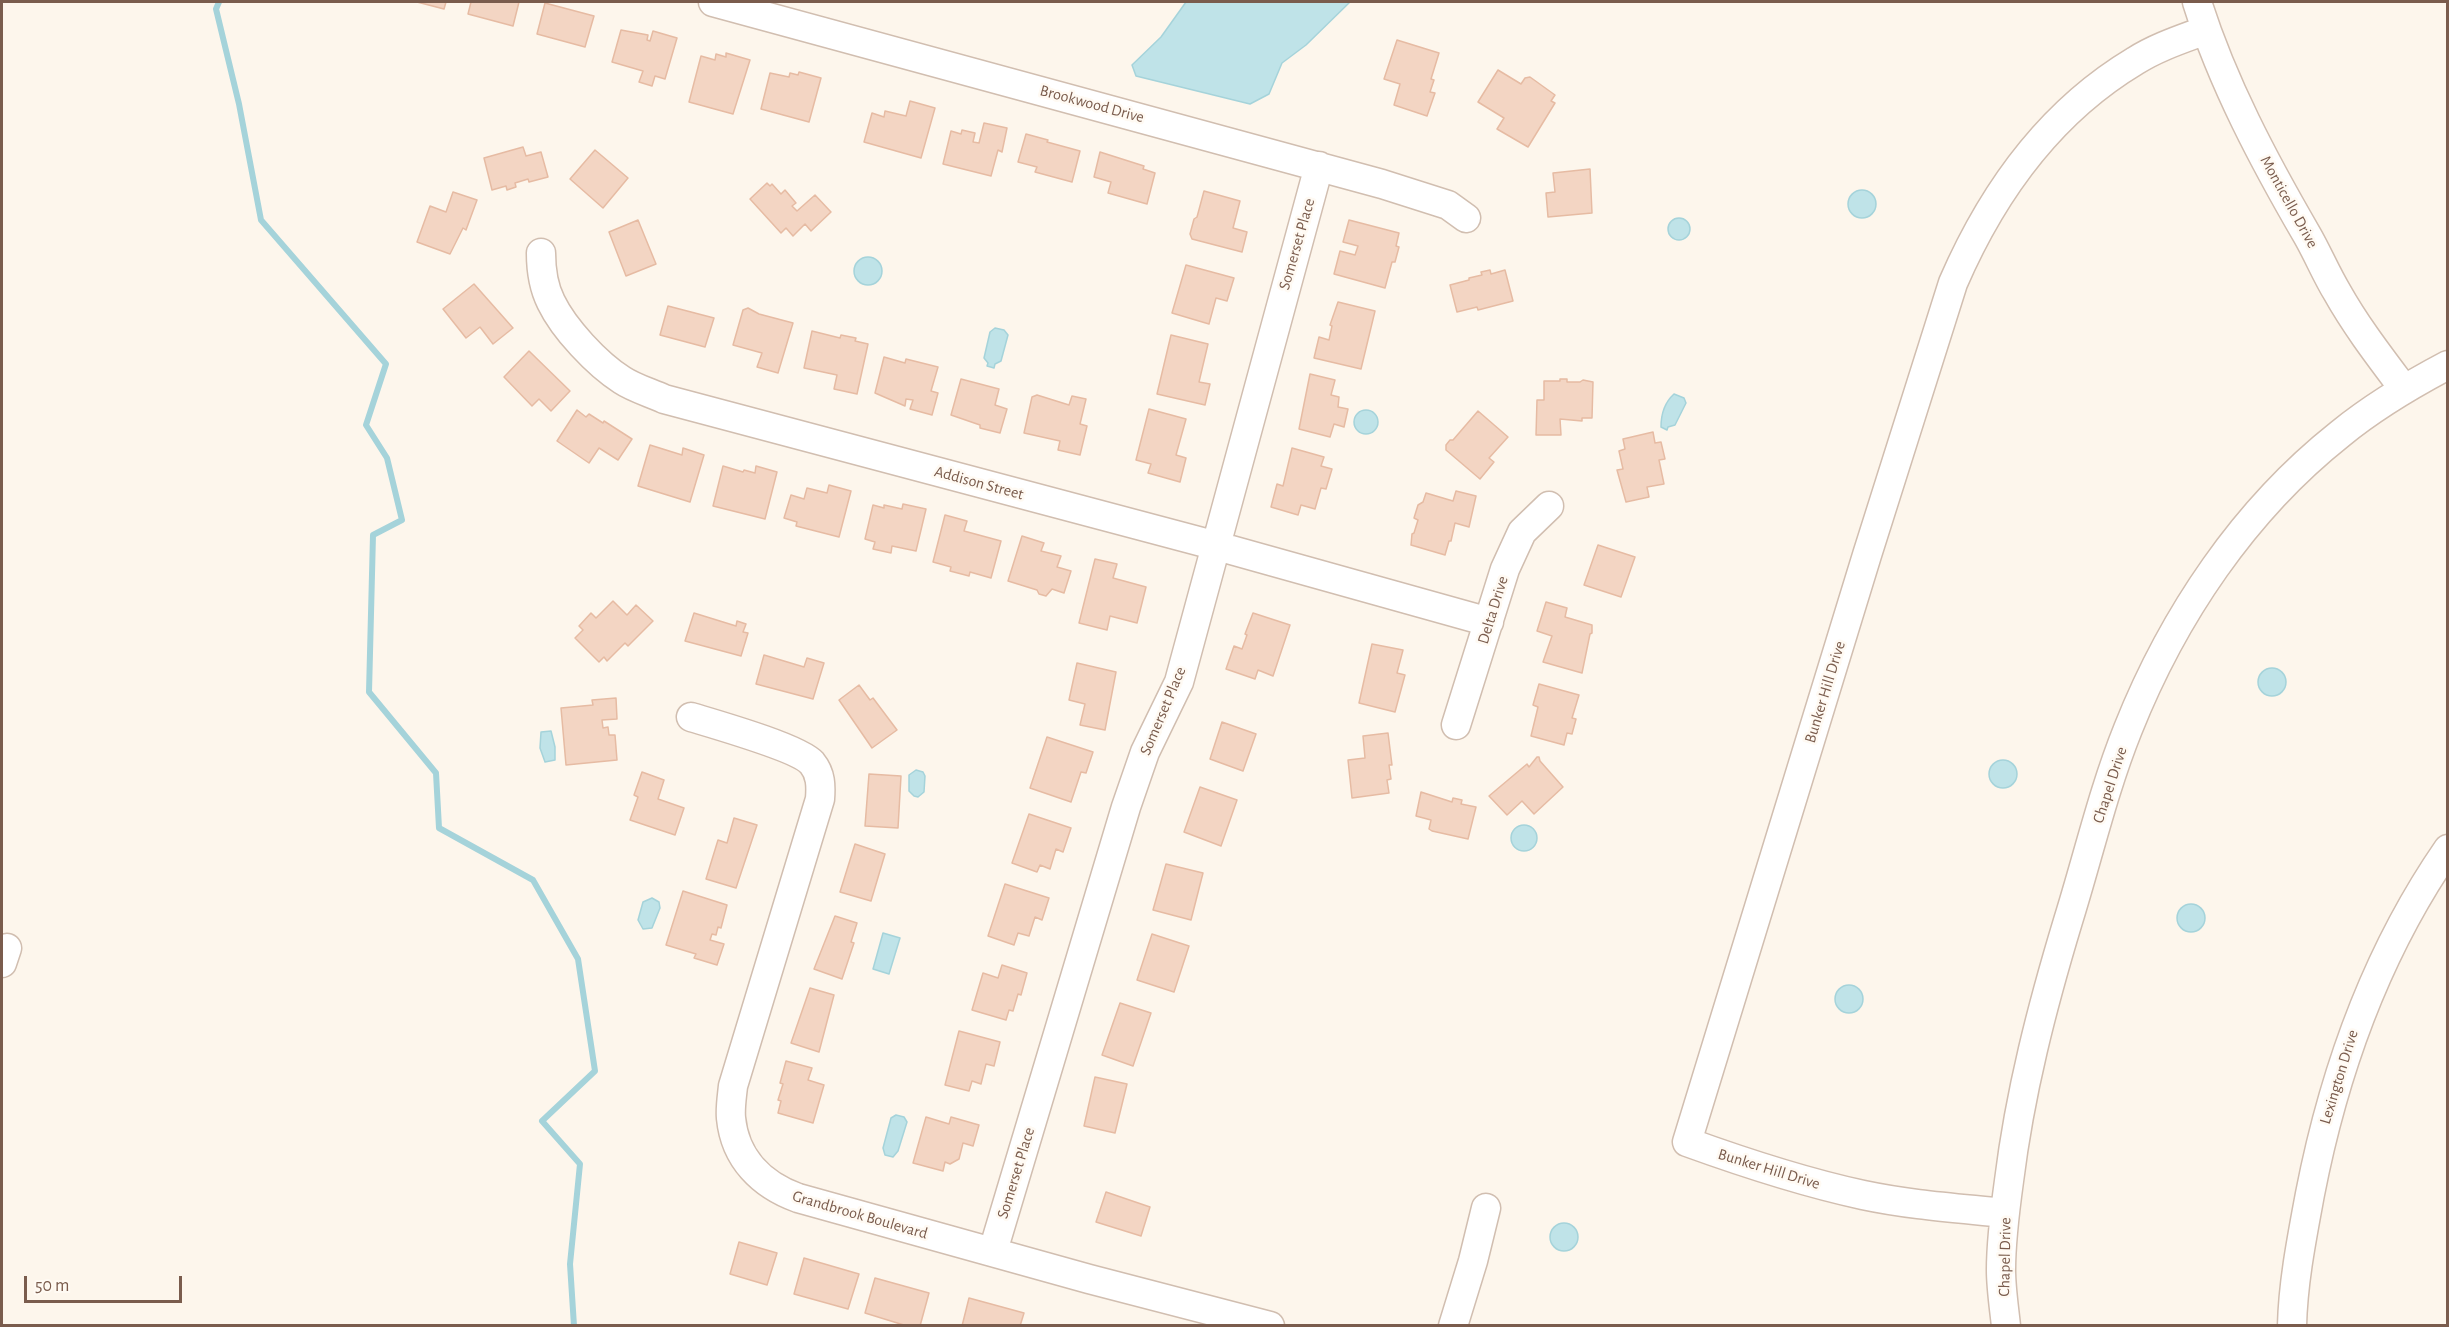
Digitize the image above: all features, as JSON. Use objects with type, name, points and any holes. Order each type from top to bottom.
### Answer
[{"type":"street","name":"Brookwood Drive","points":[[713,2],[1319,166],[1448,205],[1466,218]]},
{"type":"street","name":"Monticello Drive","points":[[2197,2],[2206,30],[2238,105],[2337,292],[2367,340],[2404,389]]},
{"type":"street","name":"Bunker Hill Drive","points":[[2005,1213],[1928,1206],[1864,1195],[1802,1181],[1687,1142],[1874,532],[1953,283],[1971,241],[2019,166],[2058,122],[2098,86],[2136,60],[2206,30]]},
{"type":"street","name":"Somerset Place","points":[[993,1251],[1126,807],[1145,752],[1179,682],[1319,166]]},
{"type":"street","name":"Addison Street","points":[[541,253],[541,269],[551,302],[568,328],[596,359],[623,381],[664,399],[1217,546],[1489,622]]},
{"type":"street","name":"Chapel Drive","points":[[2006,1326],[2001,1270],[2005,1213],[2015,1128],[2042,1005],[2108,786],[2128,729],[2152,674],[2206,580],[2254,516],[2295,473],[2340,434],[2404,389],[2448,364]]},
{"type":"street","name":"Delta Drive","points":[[1456,725],[1505,569],[1522,532],[1549,506]]},
{"type":"street","name":"Grandbrook Boulevard","points":[[691,717],[804,756],[818,773],[821,785],[820,799],[733,1086],[731,1117],[736,1143],[760,1177],[777,1190],[798,1198],[1270,1326]]},
{"type":"street","name":"Lexington Drive","points":[[2292,1326],[2300,1244],[2321,1137],[2339,1072],[2382,962],[2427,878],[2448,849]]},
{"type":"street","points":[[1453,1326],[1486,1208]]},
{"type":"water","points":[[1186,2],[1350,2],[1306,45],[1282,63],[1269,94],[1250,104],[1136,76],[1132,65],[1161,37]]},
{"type":"water","points":[[1862,190],[1872,194],[1876,204],[1872,214],[1862,218],[1852,214],[1848,204],[1852,194]]},
{"type":"water","points":[[1675,218],[1683,218],[1690,225],[1690,233],[1683,240],[1675,240],[1668,233],[1668,225]]},
{"type":"water","points":[[868,257],[878,261],[882,271],[878,281],[868,285],[858,281],[854,271],[858,261]]},
{"type":"water","points":[[995,328],[1004,330],[1008,335],[1001,361],[995,364],[994,368],[987,366],[988,363],[984,358],[990,332]]},
{"type":"water","points":[[1674,394],[1684,398],[1686,403],[1675,425],[1668,427],[1667,430],[1661,427],[1662,418],[1665,405]]},
{"type":"water","points":[[1366,410],[1374,414],[1378,422],[1374,430],[1366,434],[1358,430],[1354,422],[1358,414]]},
{"type":"water","points":[[2272,668],[2282,672],[2286,682],[2282,692],[2272,696],[2262,692],[2258,682],[2262,672]]},
{"type":"water","points":[[551,731],[555,760],[545,762],[540,748],[541,732]]},
{"type":"water","points":[[2003,760],[2013,764],[2017,774],[2013,784],[2003,788],[1993,784],[1989,774],[1993,764]]},
{"type":"water","points":[[916,770],[923,772],[925,776],[924,792],[918,797],[909,791],[909,775]]},
{"type":"water","points":[[1524,825],[1533,829],[1537,838],[1533,847],[1524,851],[1515,847],[1511,838],[1515,829]]},
{"type":"water","points":[[652,898],[659,902],[660,908],[652,928],[643,929],[638,920],[643,902]]},
{"type":"water","points":[[2191,904],[2201,908],[2205,918],[2201,928],[2191,932],[2181,928],[2177,918],[2181,908]]},
{"type":"water","points":[[883,933],[900,938],[889,974],[873,969]]},
{"type":"water","points":[[1849,985],[1859,989],[1863,999],[1859,1009],[1849,1013],[1839,1009],[1835,999],[1839,989]]},
{"type":"water","points":[[896,1115],[904,1117],[907,1122],[898,1151],[893,1157],[885,1155],[883,1148],[891,1118]]},
{"type":"water","points":[[1564,1223],[1574,1227],[1578,1237],[1574,1247],[1564,1251],[1554,1247],[1550,1237],[1554,1227]]},
{"type":"building","points":[[417,2],[446,2],[444,9]]},
{"type":"building","points":[[471,2],[519,2],[513,26],[468,14]]},
{"type":"building","points":[[545,3],[594,16],[585,47],[537,34]]},
{"type":"building","points":[[621,30],[648,35],[647,40],[650,41],[653,31],[677,38],[665,79],[655,76],[652,86],[639,82],[643,71],[612,62]]},
{"type":"building","points":[[1397,40],[1439,53],[1431,79],[1434,80],[1430,92],[1435,93],[1427,116],[1394,105],[1400,84],[1384,79]]},
{"type":"building","points":[[726,53],[750,60],[733,114],[689,102],[701,56],[715,60],[716,54],[726,57]]},
{"type":"building","points":[[1498,70],[1521,84],[1525,78],[1530,77],[1555,95],[1551,101],[1555,103],[1528,147],[1497,129],[1504,118],[1478,102]]},
{"type":"building","points":[[799,72],[821,78],[809,122],[761,109],[770,73],[789,77],[790,73],[798,75]]},
{"type":"building","points":[[910,101],[935,108],[921,158],[864,142],[872,113],[884,117],[885,111],[906,116]]},
{"type":"building","points":[[984,123],[1007,128],[1002,152],[998,150],[991,176],[943,164],[951,131],[961,134],[962,130],[975,133],[973,142],[979,143]]},
{"type":"building","points":[[1026,134],[1080,151],[1072,182],[1035,172],[1037,167],[1018,162]]},
{"type":"building","points":[[523,147],[526,156],[541,152],[548,177],[515,183],[516,187],[507,190],[506,186],[492,190],[484,158]]},
{"type":"building","points":[[595,150],[628,178],[603,208],[570,179]]},
{"type":"building","points":[[1100,152],[1144,166],[1143,169],[1155,173],[1147,204],[1108,193],[1111,182],[1094,177]]},
{"type":"building","points":[[1590,169],[1592,213],[1548,217],[1546,193],[1555,192],[1553,173]]},
{"type":"building","points":[[767,183],[770,186],[772,184],[781,194],[785,190],[796,203],[792,206],[797,211],[815,195],[831,212],[811,231],[805,224],[793,236],[786,228],[781,233],[750,199]]},
{"type":"building","points":[[1204,191],[1240,201],[1233,228],[1247,232],[1242,252],[1192,239],[1190,234]]},
{"type":"building","points":[[453,192],[477,200],[466,230],[463,228],[450,254],[417,242],[430,206],[446,212]]},
{"type":"building","points":[[638,220],[656,264],[626,276],[609,232]]},
{"type":"building","points":[[1349,220],[1399,233],[1396,246],[1399,247],[1385,288],[1334,274],[1340,251],[1355,255],[1358,246],[1343,242]]},
{"type":"building","points":[[1186,265],[1234,278],[1227,301],[1216,298],[1209,324],[1172,313]]},
{"type":"building","points":[[1490,270],[1491,274],[1505,270],[1513,301],[1478,310],[1477,307],[1457,312],[1450,285],[1469,280],[1469,278],[1482,275],[1481,272]]},
{"type":"building","points":[[474,284],[513,328],[493,344],[480,327],[466,338],[443,309]]},
{"type":"building","points":[[1338,302],[1375,311],[1361,369],[1314,358],[1319,337],[1329,340],[1332,326],[1330,325]]},
{"type":"building","points":[[668,306],[714,318],[705,347],[660,335]]},
{"type":"building","points":[[748,308],[759,314],[793,323],[778,373],[757,367],[762,353],[733,345],[743,310]]},
{"type":"building","points":[[812,331],[840,338],[841,335],[856,338],[855,341],[868,344],[857,394],[834,389],[837,375],[804,368]]},
{"type":"building","points":[[1171,335],[1208,344],[1199,382],[1210,384],[1205,405],[1157,394]]},
{"type":"building","points":[[529,351],[570,391],[551,411],[539,399],[532,406],[504,377]]},
{"type":"building","points":[[884,357],[905,363],[906,359],[938,367],[931,391],[938,393],[932,415],[910,409],[913,400],[906,399],[905,406],[875,393]]},
{"type":"building","points":[[1310,374],[1335,380],[1331,395],[1339,397],[1338,407],[1348,409],[1344,427],[1334,424],[1330,437],[1299,429]]},
{"type":"building","points":[[961,379],[999,389],[995,405],[1007,409],[1000,433],[980,428],[980,425],[951,415]]},
{"type":"building","points":[[1560,379],[1567,379],[1567,382],[1583,380],[1593,382],[1592,418],[1582,418],[1582,421],[1560,419],[1561,435],[1536,435],[1537,400],[1544,400],[1544,381],[1560,381]]},
{"type":"building","points":[[1037,395],[1069,405],[1072,396],[1086,399],[1080,424],[1087,426],[1080,455],[1058,450],[1060,441],[1024,433],[1032,397]]},
{"type":"building","points":[[1149,409],[1186,419],[1176,455],[1186,458],[1180,482],[1148,473],[1151,464],[1136,460]]},
{"type":"building","points":[[577,410],[586,417],[589,414],[603,423],[604,421],[632,439],[618,460],[599,448],[589,463],[557,441]]},
{"type":"building","points":[[1478,411],[1508,437],[1489,458],[1494,462],[1480,479],[1446,450],[1446,445],[1450,440],[1453,440]]},
{"type":"building","points":[[1653,432],[1655,443],[1661,442],[1665,459],[1659,460],[1664,484],[1647,487],[1649,497],[1626,502],[1617,470],[1623,469],[1619,451],[1625,449],[1623,439]]},
{"type":"building","points":[[650,445],[682,455],[683,448],[704,455],[690,502],[638,486]]},
{"type":"building","points":[[1292,448],[1324,457],[1321,466],[1332,469],[1326,489],[1321,488],[1315,509],[1301,505],[1298,515],[1271,507],[1277,484],[1283,486]]},
{"type":"building","points":[[723,466],[743,472],[744,470],[755,473],[756,466],[777,472],[765,519],[713,506]]},
{"type":"building","points":[[829,485],[851,491],[839,537],[796,526],[797,522],[784,518],[791,495],[804,499],[807,488],[827,493]]},
{"type":"building","points":[[1456,491],[1476,496],[1469,527],[1455,523],[1445,555],[1411,545],[1412,534],[1418,520],[1414,518],[1418,505],[1423,502],[1426,493],[1453,501]]},
{"type":"building","points":[[903,504],[926,509],[916,551],[892,546],[891,553],[873,549],[875,542],[865,539],[873,505],[902,509]]},
{"type":"building","points":[[945,515],[967,521],[964,531],[1001,541],[991,578],[970,572],[969,576],[950,571],[951,567],[933,562]]},
{"type":"building","points":[[1022,536],[1044,543],[1041,551],[1061,556],[1057,567],[1071,571],[1064,593],[1052,589],[1046,596],[1039,594],[1037,590],[1008,581]]},
{"type":"building","points":[[1598,545],[1635,557],[1621,597],[1584,585]]},
{"type":"building","points":[[1095,559],[1117,564],[1113,578],[1146,587],[1137,623],[1110,616],[1107,630],[1079,623]]},
{"type":"building","points":[[613,601],[627,615],[636,605],[653,621],[628,646],[625,643],[607,661],[604,657],[599,662],[575,638],[583,630],[579,626],[591,613],[596,618]]},
{"type":"building","points":[[1546,602],[1567,608],[1565,617],[1592,625],[1582,673],[1543,662],[1552,636],[1537,631]]},
{"type":"building","points":[[694,613],[736,626],[737,621],[746,624],[743,632],[748,633],[741,656],[685,641]]},
{"type":"building","points":[[1253,613],[1290,625],[1273,676],[1258,670],[1255,679],[1226,669],[1234,646],[1242,649]]},
{"type":"building","points":[[1372,644],[1403,650],[1397,673],[1405,675],[1395,712],[1359,703]]},
{"type":"building","points":[[764,655],[804,667],[807,658],[824,663],[813,699],[756,684]]},
{"type":"building","points":[[1077,663],[1116,672],[1105,730],[1080,725],[1085,704],[1069,700]]},
{"type":"building","points":[[1539,684],[1579,695],[1572,718],[1576,719],[1572,734],[1567,733],[1564,745],[1531,736],[1538,707],[1533,705]]},
{"type":"building","points":[[859,685],[870,700],[873,698],[897,730],[872,748],[839,700]]},
{"type":"building","points":[[616,698],[617,719],[602,720],[603,728],[608,727],[609,735],[615,735],[617,760],[566,765],[561,708],[593,705],[592,700]]},
{"type":"building","points":[[1222,722],[1256,734],[1243,771],[1210,759]]},
{"type":"building","points":[[1388,733],[1392,765],[1389,765],[1391,779],[1387,780],[1389,793],[1352,798],[1348,760],[1365,758],[1363,736]]},
{"type":"building","points":[[1047,737],[1093,752],[1086,773],[1081,772],[1071,802],[1030,788]]},
{"type":"building","points":[[1537,757],[1563,787],[1534,814],[1522,801],[1507,815],[1489,796],[1527,764],[1529,767]]},
{"type":"building","points":[[642,772],[664,780],[658,799],[684,808],[675,835],[630,820],[638,797],[634,795]]},
{"type":"building","points":[[869,774],[901,776],[898,828],[865,826]]},
{"type":"building","points":[[1200,787],[1237,800],[1221,846],[1184,832]]},
{"type":"building","points":[[1421,792],[1452,802],[1453,798],[1462,800],[1461,804],[1476,807],[1468,839],[1432,831],[1429,829],[1431,820],[1416,816]]},
{"type":"building","points":[[1029,814],[1071,828],[1063,852],[1056,849],[1050,869],[1040,865],[1037,872],[1012,863]]},
{"type":"building","points":[[734,818],[757,825],[736,888],[706,879],[718,840],[727,843]]},
{"type":"building","points":[[855,844],[885,854],[871,901],[840,892]]},
{"type":"building","points":[[1166,864],[1203,873],[1191,920],[1153,910]]},
{"type":"building","points":[[1005,884],[1049,898],[1042,920],[1035,917],[1029,936],[1018,933],[1014,945],[988,936]]},
{"type":"building","points":[[683,891],[727,905],[721,928],[718,927],[716,935],[712,934],[710,940],[724,944],[717,965],[694,958],[696,954],[666,945]]},
{"type":"building","points":[[835,916],[857,923],[851,942],[854,943],[842,979],[814,969]]},
{"type":"building","points":[[1152,934],[1189,946],[1174,992],[1137,980]]},
{"type":"building","points":[[1002,965],[1027,973],[1021,995],[1018,994],[1013,1011],[1009,1010],[1006,1020],[972,1010],[983,973],[998,978]]},
{"type":"building","points":[[810,988],[834,995],[819,1052],[791,1043]]},
{"type":"building","points":[[1120,1003],[1151,1013],[1133,1066],[1102,1055]]},
{"type":"building","points":[[959,1031],[1000,1042],[994,1066],[986,1064],[981,1084],[972,1081],[969,1091],[945,1085]]},
{"type":"building","points":[[786,1061],[812,1068],[808,1080],[824,1085],[813,1123],[778,1113],[781,1101],[778,1100],[783,1084],[780,1083]]},
{"type":"building","points":[[1095,1077],[1127,1084],[1115,1133],[1084,1126]]},
{"type":"building","points":[[926,1117],[949,1124],[951,1117],[979,1125],[973,1146],[963,1143],[959,1159],[950,1164],[945,1162],[943,1171],[913,1163]]},
{"type":"building","points":[[1106,1192],[1150,1207],[1141,1236],[1096,1222]]},
{"type":"building","points":[[739,1242],[777,1253],[767,1285],[730,1274]]},
{"type":"building","points":[[804,1258],[859,1274],[848,1309],[794,1294]]},
{"type":"building","points":[[875,1278],[929,1293],[920,1326],[907,1326],[865,1313]]},
{"type":"building","points":[[969,1298],[1024,1313],[1020,1326],[962,1326]]},
{"type":"waterway","points":[[219,2],[216,9],[239,104],[261,220],[386,364],[366,425],[387,458],[402,520],[373,535],[369,692],[436,773],[439,828],[533,880],[578,959],[595,1071],[542,1121],[580,1164],[570,1264],[574,1326]]}]
